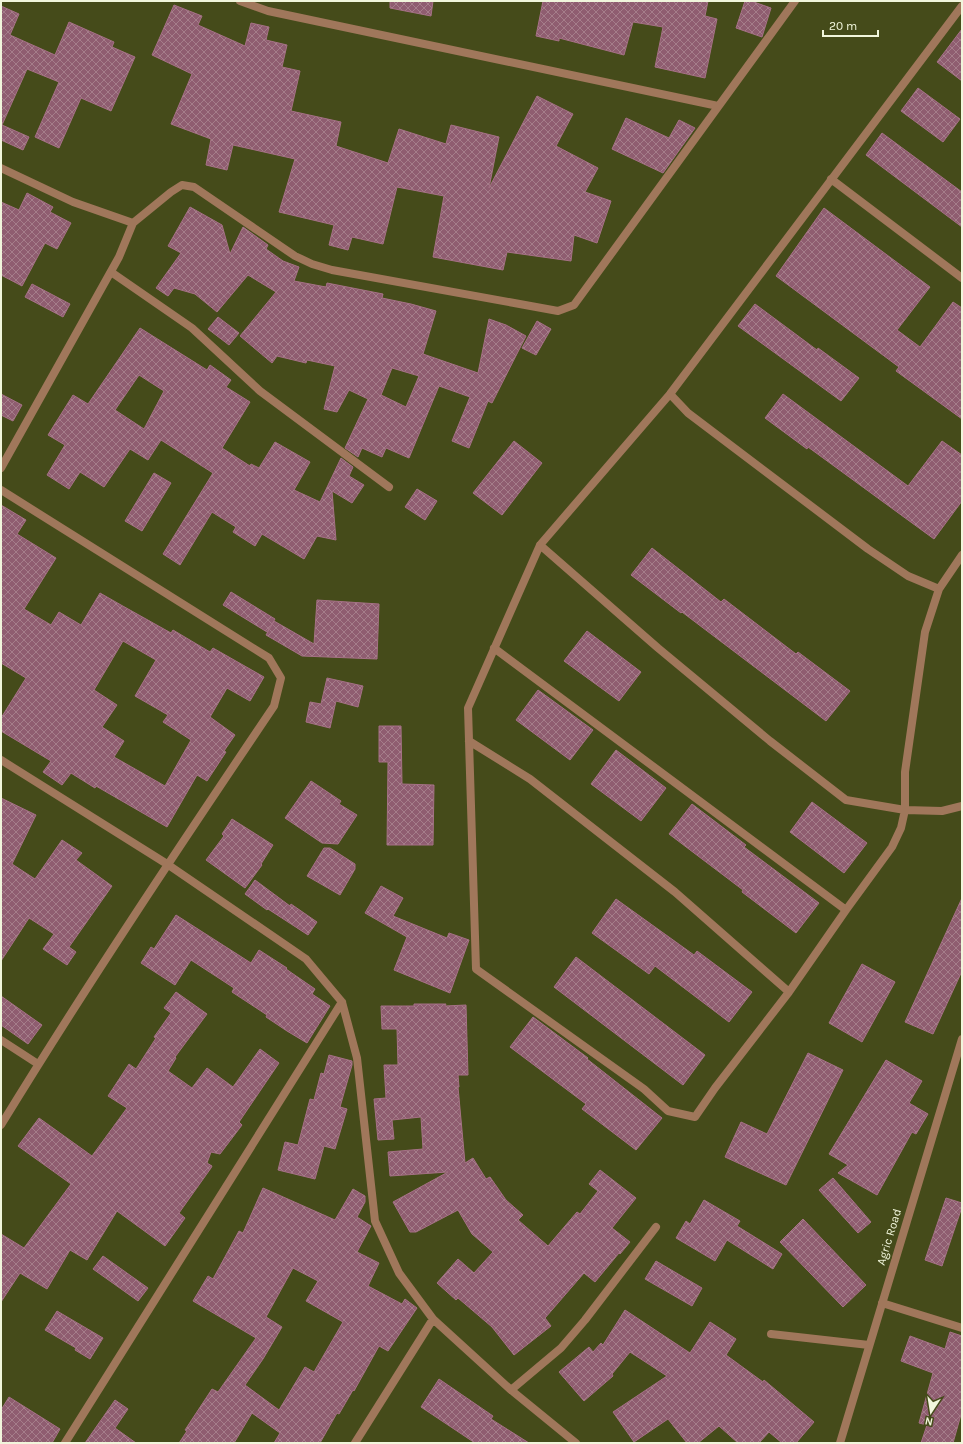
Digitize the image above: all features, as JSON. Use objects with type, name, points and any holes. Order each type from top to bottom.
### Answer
[{"type":"street","points":[[240,1],[268,11],[718,106]]},
{"type":"street","points":[[1,468],[111,272],[133,223],[176,188],[182,185],[194,187],[295,256],[312,264],[340,272],[558,311],[574,305],[795,1]]},
{"type":"street","points":[[962,6],[670,394],[540,545],[468,708],[476,969],[644,1089],[668,1111],[695,1116],[789,992],[892,847],[901,828],[905,810],[905,772],[925,632],[939,589],[962,555]]},
{"type":"street","points":[[1,168],[74,202],[133,223]]},
{"type":"street","points":[[831,179],[962,278]]},
{"type":"street","points":[[111,272],[192,328],[260,391],[389,487]]},
{"type":"street","points":[[670,394],[688,413],[868,549],[908,576],[939,589]]},
{"type":"street","points":[[1,490],[269,658],[281,678],[274,706],[167,864],[38,1064],[1,1125]]},
{"type":"street","points":[[540,545],[658,648],[770,741],[846,800],[905,810],[942,811],[962,806]]},
{"type":"street","points":[[494,648],[846,910]]},
{"type":"street","points":[[469,741],[530,779],[675,892],[789,992]]},
{"type":"street","points":[[1,760],[167,864],[306,959],[342,1002],[357,1058],[375,1221],[399,1273],[433,1319],[511,1390],[576,1443]]},
{"type":"street","points":[[65,1443],[342,1002]]},
{"type":"street","name":"Agric Road","points":[[840,1443],[962,1039]]},
{"type":"street","points":[[1,1040],[38,1064]]},
{"type":"street","points":[[511,1390],[561,1348],[585,1320],[656,1227]]},
{"type":"street","points":[[882,1303],[962,1328]]},
{"type":"street","points":[[355,1443],[433,1319]]},
{"type":"street","points":[[771,1334],[870,1345]]},
{"type":"building","points":[[390,1],[433,1],[431,16],[390,8]]},
{"type":"building","points":[[543,1],[708,1],[705,16],[717,19],[705,78],[655,67],[663,27],[633,22],[624,55],[559,38],[559,41],[536,36]]},
{"type":"building","points":[[745,1],[751,1],[771,8],[762,37],[736,28]]},
{"type":"building","points":[[174,5],[202,16],[198,25],[245,46],[251,23],[269,27],[266,40],[287,45],[282,67],[300,71],[291,111],[341,122],[336,146],[388,163],[399,129],[446,144],[451,125],[499,137],[489,188],[537,96],[573,114],[556,146],[598,168],[585,192],[611,201],[597,243],[574,235],[571,261],[507,252],[503,270],[433,257],[444,196],[397,187],[383,244],[352,237],[348,250],[329,245],[334,225],[279,212],[295,159],[233,145],[227,170],[206,165],[211,139],[171,124],[192,74],[152,55]]},
{"type":"building","points":[[1,6],[19,14],[10,35],[55,55],[69,22],[114,42],[112,47],[135,57],[111,111],[81,98],[59,148],[35,137],[59,82],[27,69],[2,125],[29,137],[23,150],[1,140]]},
{"type":"building","points":[[962,29],[962,81],[937,62]]},
{"type":"building","points":[[918,88],[960,119],[943,142],[901,111]]},
{"type":"building","points":[[626,118],[669,138],[679,120],[695,128],[663,173],[612,149]]},
{"type":"building","points":[[882,133],[962,192],[962,227],[866,155]]},
{"type":"building","points":[[27,193],[53,207],[50,212],[71,223],[57,249],[45,243],[22,286],[1,275],[1,202],[19,210]]},
{"type":"building","points":[[190,207],[222,225],[230,254],[243,227],[268,245],[266,249],[283,261],[299,267],[294,281],[326,287],[327,283],[383,294],[382,298],[436,311],[423,354],[478,373],[489,319],[506,325],[526,336],[492,403],[488,401],[469,448],[452,441],[470,397],[439,386],[409,458],[386,448],[382,457],[362,448],[358,457],[345,448],[368,399],[349,390],[337,412],[324,409],[335,366],[307,360],[306,363],[277,356],[272,363],[240,336],[276,292],[248,275],[217,312],[195,294],[174,288],[168,296],[156,288],[181,253],[168,246]],"holes":[[[392,368],[419,376],[406,407],[381,395]]]},
{"type":"building","points":[[824,208],[930,287],[897,330],[920,347],[953,302],[962,308],[962,419],[896,371],[899,367],[776,276]]},
{"type":"building","points":[[32,284],[70,304],[63,317],[25,297]]},
{"type":"building","points":[[755,304],[817,350],[818,348],[859,378],[841,401],[738,326]]},
{"type":"building","points":[[218,317],[239,333],[229,345],[208,329]]},
{"type":"building","points":[[537,321],[551,329],[536,355],[522,348]]},
{"type":"building","points":[[140,328],[207,370],[210,365],[231,380],[226,387],[250,402],[222,448],[250,466],[251,464],[259,468],[275,442],[310,462],[294,490],[320,502],[341,458],[353,467],[349,476],[364,485],[352,503],[332,491],[336,540],[317,536],[304,559],[262,534],[255,546],[233,532],[236,527],[212,512],[180,565],[163,554],[213,473],[161,440],[148,460],[130,449],[104,487],[80,472],[69,489],[47,475],[65,445],[48,435],[73,395],[88,404]],"holes":[[[139,375],[164,391],[144,429],[115,410]]]},
{"type":"building","points":[[1,394],[22,405],[13,421],[1,415]]},
{"type":"building","points":[[783,394],[908,486],[942,441],[962,455],[962,501],[934,539],[808,447],[807,449],[765,418]]},
{"type":"building","points":[[514,441],[542,463],[502,515],[473,493]]},
{"type":"building","points":[[154,473],[171,483],[142,531],[125,521]]},
{"type":"building","points":[[417,489],[437,501],[425,520],[405,507]]},
{"type":"building","points":[[1,505],[26,520],[17,534],[56,558],[24,609],[51,625],[59,612],[81,625],[100,593],[171,633],[173,630],[210,652],[213,648],[264,677],[250,701],[227,688],[210,717],[235,735],[207,781],[197,775],[167,827],[96,786],[95,788],[71,773],[62,785],[43,772],[51,761],[1,731],[1,718],[26,678],[1,663]],"holes":[[[123,641],[156,660],[135,696],[168,715],[163,722],[191,740],[165,786],[114,757],[124,741],[102,727],[117,705],[94,690]]]},
{"type":"building","points":[[652,548],[721,602],[724,599],[796,654],[798,652],[850,691],[826,721],[631,575]]},
{"type":"building","points":[[231,592],[275,619],[267,632],[223,605]]},
{"type":"building","points":[[317,600],[379,604],[377,659],[302,656],[266,635],[274,621],[314,644]]},
{"type":"building","points":[[587,631],[641,672],[619,701],[564,661]]},
{"type":"building","points":[[327,678],[363,686],[358,707],[336,701],[330,728],[306,722],[310,702],[321,704]]},
{"type":"building","points":[[538,690],[593,730],[570,760],[516,720]]},
{"type":"building","points":[[379,726],[401,726],[402,784],[434,785],[433,845],[387,845],[388,762],[379,762]]},
{"type":"building","points":[[616,750],[666,788],[641,821],[591,784]]},
{"type":"building","points":[[311,781],[341,801],[339,804],[357,815],[338,844],[322,843],[285,818]]},
{"type":"building","points":[[1,798],[36,815],[12,864],[35,879],[62,840],[82,853],[76,860],[112,886],[69,947],[76,952],[67,965],[43,949],[54,934],[29,918],[1,961]]},
{"type":"building","points":[[812,802],[867,843],[844,873],[790,832]]},
{"type":"building","points":[[692,804],[746,845],[744,847],[819,903],[796,933],[742,892],[743,890],[669,834]]},
{"type":"building","points":[[232,819],[273,845],[261,864],[262,865],[245,888],[206,860],[224,836],[222,834]]},
{"type":"building","points":[[324,848],[330,848],[355,864],[355,869],[340,895],[307,876]]},
{"type":"building","points":[[255,880],[290,906],[291,904],[317,922],[308,935],[268,909],[267,910],[245,894]]},
{"type":"building","points":[[381,886],[403,898],[393,916],[447,938],[449,933],[469,940],[450,993],[394,970],[407,937],[365,913]]},
{"type":"building","points":[[962,898],[962,971],[933,1034],[905,1022]]},
{"type":"building","points":[[616,899],[694,955],[697,951],[752,992],[729,1022],[655,966],[649,974],[592,933]]},
{"type":"building","points":[[176,915],[251,963],[259,950],[287,968],[286,969],[315,989],[312,994],[330,1006],[307,1043],[266,1017],[267,1015],[232,992],[234,988],[191,960],[175,985],[141,963],[151,947],[154,949]]},
{"type":"building","points":[[576,957],[705,1055],[683,1085],[554,987]]},
{"type":"building","points":[[862,964],[895,982],[862,1042],[829,1023]]},
{"type":"building","points":[[176,992],[207,1014],[175,1057],[176,1058],[168,1071],[192,1088],[207,1068],[233,1087],[260,1049],[279,1063],[239,1122],[242,1125],[220,1154],[211,1152],[207,1163],[212,1166],[179,1213],[185,1218],[165,1246],[117,1211],[87,1260],[70,1250],[47,1289],[20,1273],[1,1302],[1,1234],[24,1248],[71,1184],[18,1146],[39,1118],[92,1156],[127,1108],[108,1096],[129,1064],[136,1069],[156,1038],[154,1037],[171,1013],[164,1008]]},
{"type":"building","points":[[1,996],[42,1025],[28,1044],[1,1025]]},
{"type":"building","points":[[414,1004],[446,1004],[445,1006],[466,1005],[468,1075],[458,1075],[465,1163],[473,1158],[486,1179],[490,1177],[506,1200],[523,1215],[518,1220],[548,1246],[577,1212],[580,1214],[598,1191],[589,1184],[600,1170],[636,1198],[612,1228],[630,1242],[595,1282],[584,1273],[545,1318],[551,1326],[514,1355],[492,1327],[458,1298],[456,1300],[437,1283],[458,1259],[474,1273],[493,1252],[472,1234],[458,1210],[416,1232],[410,1232],[393,1202],[448,1172],[390,1176],[388,1152],[423,1149],[421,1117],[392,1120],[394,1139],[378,1140],[374,1099],[386,1098],[384,1065],[398,1065],[397,1029],[382,1029],[381,1006],[414,1006]]},
{"type":"building","points":[[533,1017],[588,1058],[587,1059],[662,1118],[636,1150],[582,1109],[586,1104],[510,1047]]},
{"type":"building","points":[[808,1053],[843,1070],[786,1185],[725,1157],[741,1122],[767,1134]]},
{"type":"building","points":[[329,1055],[352,1061],[340,1107],[347,1109],[335,1149],[324,1146],[315,1179],[278,1170],[285,1142],[298,1145],[310,1099],[314,1100],[321,1073],[324,1074]]},
{"type":"building","points":[[886,1060],[922,1081],[909,1103],[928,1114],[916,1134],[912,1132],[877,1195],[838,1173],[848,1165],[829,1154]]},
{"type":"building","points":[[833,1178],[871,1222],[858,1233],[819,1190]]},
{"type":"building","points":[[263,1188],[335,1220],[353,1189],[365,1196],[365,1202],[357,1217],[371,1226],[357,1252],[379,1263],[368,1286],[402,1304],[405,1299],[417,1308],[388,1351],[379,1346],[354,1391],[353,1390],[339,1414],[337,1413],[320,1443],[274,1443],[280,1433],[252,1413],[234,1443],[179,1443],[187,1431],[185,1430],[212,1389],[218,1392],[256,1338],[193,1301],[208,1276],[213,1279],[239,1231],[243,1233]],"holes":[[[293,1268],[318,1281],[306,1301],[343,1322],[314,1372],[305,1367],[279,1410],[245,1385],[282,1327],[266,1317]]]},
{"type":"building","points":[[946,1198],[962,1203],[962,1207],[942,1266],[925,1260]]},
{"type":"building","points":[[704,1200],[740,1221],[737,1226],[782,1254],[773,1269],[727,1240],[715,1261],[676,1238],[686,1221],[690,1224]]},
{"type":"building","points":[[803,1219],[866,1285],[843,1307],[780,1242]]},
{"type":"building","points":[[103,1256],[148,1288],[138,1301],[93,1269]]},
{"type":"building","points":[[656,1261],[702,1288],[692,1306],[645,1279]]},
{"type":"building","points":[[625,1310],[690,1353],[710,1322],[736,1339],[726,1355],[763,1382],[764,1380],[814,1422],[796,1443],[782,1443],[769,1432],[759,1443],[738,1443],[719,1426],[698,1443],[687,1443],[668,1419],[634,1442],[613,1412],[667,1376],[630,1352],[612,1374],[613,1376],[584,1401],[559,1372],[589,1347],[593,1352],[601,1343],[603,1345]]},
{"type":"building","points":[[57,1311],[103,1338],[90,1359],[75,1350],[76,1348],[45,1330]]},
{"type":"building","points":[[950,1332],[962,1336],[962,1411],[953,1443],[921,1443],[927,1425],[919,1423],[933,1373],[901,1361],[910,1336],[945,1349]]},
{"type":"building","points":[[439,1379],[493,1416],[491,1419],[529,1443],[475,1443],[421,1407]]},
{"type":"building","points":[[9,1397],[60,1429],[52,1443],[1,1443],[1,1410]]},
{"type":"building","points":[[115,1400],[128,1409],[115,1428],[136,1443],[85,1443]]}]
